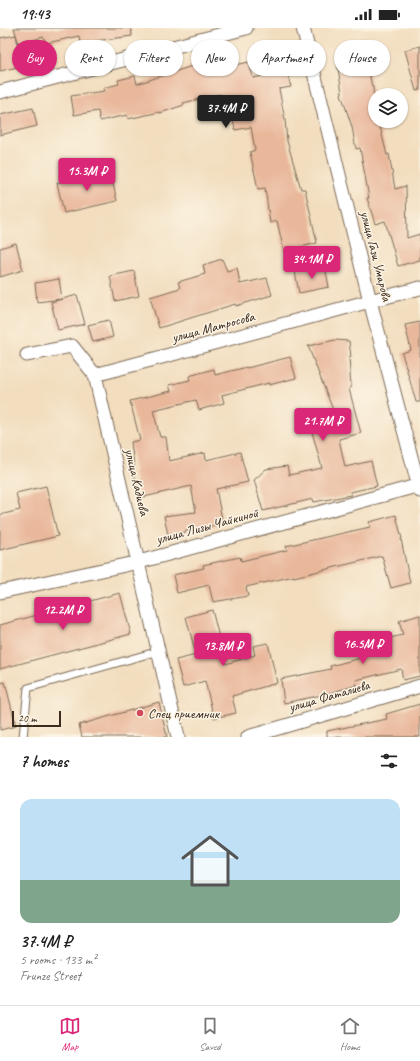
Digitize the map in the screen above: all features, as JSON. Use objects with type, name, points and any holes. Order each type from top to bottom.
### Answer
[{"type":"street","points":[[0,92],[246,28]]},
{"type":"street","name":"улица Гази Умарова","points":[[303,28],[370,301],[419,487]]},
{"type":"street","name":"улица Матросова","points":[[95,375],[420,288]]},
{"type":"street","points":[[27,355],[72,346],[95,375]]},
{"type":"street","name":"улица Кадиева","points":[[95,375],[178,737]]},
{"type":"street","name":"улица Лизы Чайкиной","points":[[0,592],[139,562],[419,487]]},
{"type":"street","name":"улица Фаталиева","points":[[248,737],[420,686]]},
{"type":"lane","points":[[23,737],[28,688],[159,651]]},
{"type":"building","points":[[14,28],[131,28],[132,36],[102,40],[80,40],[79,36],[57,41],[45,40],[43,37],[33,40],[18,40]]},
{"type":"building","points":[[16,35],[17,40],[12,40],[12,68],[0,71],[0,38]]},
{"type":"building","points":[[420,46],[420,90],[416,91],[405,50]]},
{"type":"building","points":[[247,62],[247,76],[252,76],[253,78],[263,76],[288,76],[291,87],[279,89],[285,120],[287,141],[301,189],[305,189],[317,243],[284,251],[277,221],[270,223],[265,188],[258,189],[250,152],[255,150],[251,127],[235,130],[229,100],[222,102],[220,94],[183,103],[184,105],[160,113],[128,119],[127,115],[100,121],[98,111],[74,115],[71,96],[104,91],[103,88],[119,84],[118,80],[135,76],[137,84],[161,76],[183,76],[183,69],[191,67],[191,76],[239,76],[239,64]]},
{"type":"building","points":[[339,76],[370,76],[373,88],[368,88],[368,128],[380,128],[387,155],[389,154],[395,189],[406,186],[407,238],[420,234],[420,260],[398,266],[385,221],[375,224],[367,198],[369,198],[360,148],[356,149],[352,127],[341,94]]},
{"type":"building","points":[[33,108],[37,126],[0,135],[0,115]]},
{"type":"building","points":[[110,171],[117,201],[64,213],[57,183]]},
{"type":"building","points":[[16,243],[23,270],[0,277],[0,248]]},
{"type":"building","points":[[222,259],[227,271],[237,268],[240,284],[267,278],[272,295],[236,306],[235,304],[159,328],[150,297],[180,288],[178,282],[205,274],[203,265]]},
{"type":"building","points":[[325,266],[329,287],[299,293],[295,272]]},
{"type":"building","points":[[134,271],[139,296],[115,301],[110,276]]},
{"type":"building","points":[[59,279],[62,299],[37,302],[35,283]]},
{"type":"building","points":[[77,295],[85,324],[58,330],[51,302]]},
{"type":"building","points":[[109,320],[113,337],[93,342],[88,325]]},
{"type":"building","points":[[420,322],[420,402],[416,402],[402,353],[411,350],[405,325]]},
{"type":"building","points":[[335,340],[349,341],[351,357],[349,357],[351,388],[349,389],[361,433],[339,439],[345,467],[371,461],[377,486],[350,492],[351,495],[314,502],[313,499],[263,511],[254,480],[266,469],[287,466],[289,475],[322,468],[308,417],[333,410],[308,346]]},
{"type":"building","points":[[290,357],[296,378],[222,395],[224,403],[199,410],[196,400],[153,410],[160,437],[166,437],[169,461],[205,453],[206,460],[240,452],[248,482],[216,489],[223,524],[168,535],[164,516],[196,512],[191,486],[140,498],[134,474],[131,442],[140,440],[130,401],[171,391],[169,385],[190,380],[189,376],[214,369],[215,375]]},
{"type":"building","points":[[46,486],[58,536],[0,550],[0,515],[20,510],[16,493]]},
{"type":"building","points":[[396,515],[410,583],[391,588],[382,556],[246,587],[248,596],[213,602],[209,585],[177,593],[173,575],[204,568],[203,565],[240,557],[241,561],[287,550],[286,546],[370,527],[369,522]]},
{"type":"building","points":[[120,593],[131,634],[0,669],[0,625]]},
{"type":"building","points":[[212,610],[226,664],[255,655],[253,646],[268,643],[277,683],[232,696],[236,713],[214,718],[205,681],[183,687],[176,660],[196,655],[186,617]]},
{"type":"building","points":[[420,615],[420,676],[403,680],[401,669],[356,680],[357,685],[322,695],[284,703],[281,679],[331,669],[330,666],[361,658],[358,645],[403,635],[399,621]]},
{"type":"building","points":[[5,682],[16,726],[0,730],[0,683]]},
{"type":"building","name":"Спец приемник","points":[[159,702],[167,737],[82,737],[79,725]]},
{"type":"building","points":[[420,704],[420,737],[327,737],[327,731],[387,719],[386,714]]},
{"type":"place","name":"Спец приемник","points":[[140,713]]}]
